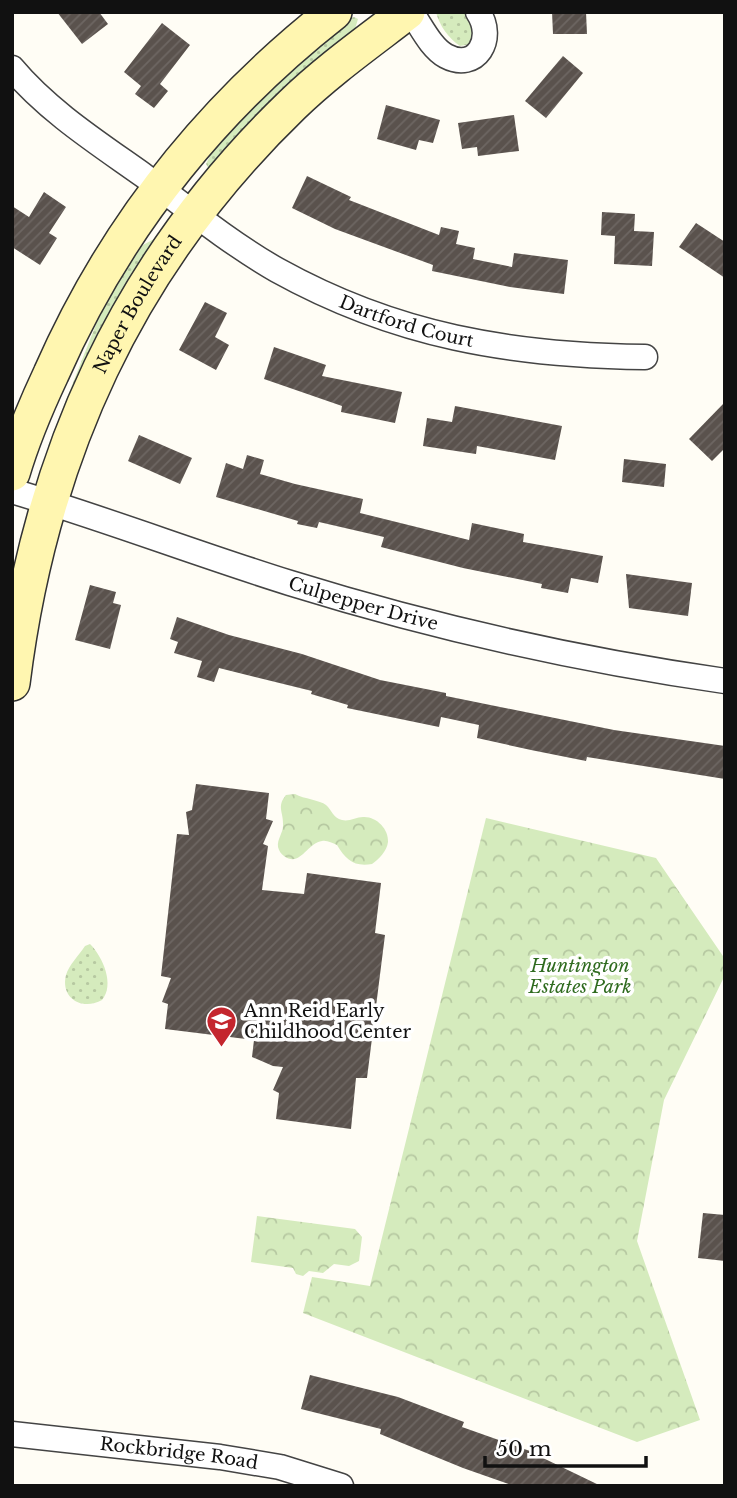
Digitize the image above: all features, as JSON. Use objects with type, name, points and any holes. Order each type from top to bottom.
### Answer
[{"type":"main road","points":[[12,473],[64,344],[108,263],[140,212],[207,129],[258,76],[334,12]]},
{"type":"main road","name":"Naper Boulevard","points":[[12,683],[26,590],[49,502],[100,369],[153,271],[193,213],[242,156],[293,104],[347,58],[409,12]]},
{"type":"street","points":[[409,12],[438,50],[458,60],[478,54],[483,46],[487,34],[484,21],[478,12]]},
{"type":"street","name":"Dartford Court","points":[[12,68],[43,99],[193,213],[275,269],[322,294],[408,327],[457,340],[514,350],[645,357]]},
{"type":"street","name":"Culpepper Drive","points":[[12,491],[290,583],[394,613],[601,661],[725,681]]},
{"type":"street","name":"Rockbridge Road","points":[[12,1434],[220,1457],[280,1467],[341,1486]]},
{"type":"green space","points":[[436,12],[465,12],[475,28],[471,44],[460,46],[452,40],[442,27]]},
{"type":"green space","points":[[354,17],[358,19],[355,29],[337,48],[209,169],[206,164],[220,136],[346,20]]},
{"type":"green space","points":[[154,239],[155,243],[49,449],[108,294],[126,263],[143,245]]},
{"type":"green space","points":[[295,794],[323,803],[342,820],[368,817],[377,821],[388,837],[384,852],[372,864],[360,864],[347,858],[337,845],[324,841],[295,859],[284,856],[278,847],[283,826],[281,803],[286,795]]},
{"type":"green space","name":"Huntington Estates Park","points":[[486,818],[656,858],[725,959],[725,975],[664,1100],[637,1241],[700,1420],[637,1442],[303,1313],[312,1277],[370,1286]]},
{"type":"green space","points":[[90,944],[103,963],[107,987],[102,1000],[88,1004],[75,1001],[66,991],[65,983],[69,968],[85,946]]},
{"type":"green space","points":[[257,1216],[355,1229],[362,1237],[359,1261],[349,1266],[334,1264],[323,1273],[309,1271],[303,1276],[296,1274],[293,1268],[251,1262]]},
{"type":"building","points":[[57,12],[99,12],[108,24],[82,44]]},
{"type":"building","points":[[552,12],[586,12],[587,34],[553,34]]},
{"type":"building","points":[[162,23],[190,45],[160,84],[168,91],[154,108],[135,94],[141,86],[124,72]]},
{"type":"building","points":[[563,56],[583,73],[546,118],[525,101]]},
{"type":"building","points":[[386,105],[440,120],[433,143],[419,140],[416,150],[377,139]]},
{"type":"building","points":[[514,115],[519,151],[478,156],[477,147],[462,149],[458,123]]},
{"type":"building","points":[[307,176],[351,197],[349,200],[439,235],[441,227],[459,231],[456,244],[475,248],[473,259],[512,267],[514,253],[568,260],[564,294],[510,287],[432,271],[433,265],[335,229],[292,208]]},
{"type":"building","points":[[44,192],[66,207],[49,233],[57,238],[40,265],[12,247],[12,206],[29,217]]},
{"type":"building","points":[[602,212],[635,214],[634,231],[654,232],[652,266],[614,264],[615,236],[601,235]]},
{"type":"building","points":[[696,223],[725,242],[725,278],[679,247]]},
{"type":"building","points":[[205,302],[227,313],[215,337],[229,345],[216,370],[179,350]]},
{"type":"building","points":[[274,347],[326,365],[322,376],[402,392],[395,423],[341,412],[342,406],[264,379]]},
{"type":"building","points":[[725,402],[725,448],[712,461],[689,439]]},
{"type":"building","points":[[455,406],[562,426],[555,460],[477,446],[476,454],[423,446],[427,418],[452,422]]},
{"type":"building","points":[[139,435],[192,458],[180,484],[128,461]]},
{"type":"building","points":[[247,455],[264,460],[260,474],[363,499],[360,513],[469,540],[472,523],[524,534],[523,542],[603,556],[598,583],[571,578],[568,593],[541,588],[542,584],[463,568],[381,547],[384,537],[319,522],[317,528],[297,524],[298,521],[216,497],[226,463],[243,469]]},
{"type":"building","points":[[624,459],[666,464],[664,487],[622,482]]},
{"type":"building","points":[[626,574],[692,583],[688,616],[629,608]]},
{"type":"building","points":[[90,585],[116,592],[113,603],[121,605],[110,649],[75,640]]},
{"type":"building","points":[[177,617],[380,680],[446,693],[446,696],[614,730],[725,746],[725,779],[587,757],[586,761],[531,750],[477,738],[479,725],[441,717],[439,727],[347,708],[348,705],[311,694],[312,691],[219,668],[214,682],[197,677],[202,661],[174,653],[178,642],[170,639]]},
{"type":"building","points":[[196,784],[269,793],[266,819],[273,821],[263,844],[268,846],[262,890],[304,894],[307,873],[381,883],[375,933],[385,935],[367,1078],[356,1078],[351,1129],[276,1119],[279,1093],[273,1090],[283,1067],[273,1066],[252,1057],[254,1040],[165,1029],[168,1004],[162,1002],[171,978],[161,976],[177,834],[189,835],[186,812],[192,810]]},
{"type":"building","points":[[703,1213],[725,1215],[725,1261],[698,1258]]},
{"type":"building","points":[[310,1375],[398,1397],[464,1422],[462,1427],[544,1456],[543,1458],[601,1486],[514,1486],[380,1434],[381,1429],[301,1409]]},
{"type":"place","name":"Ann Reid Early Childhood Center","points":[[221,1048]]}]
